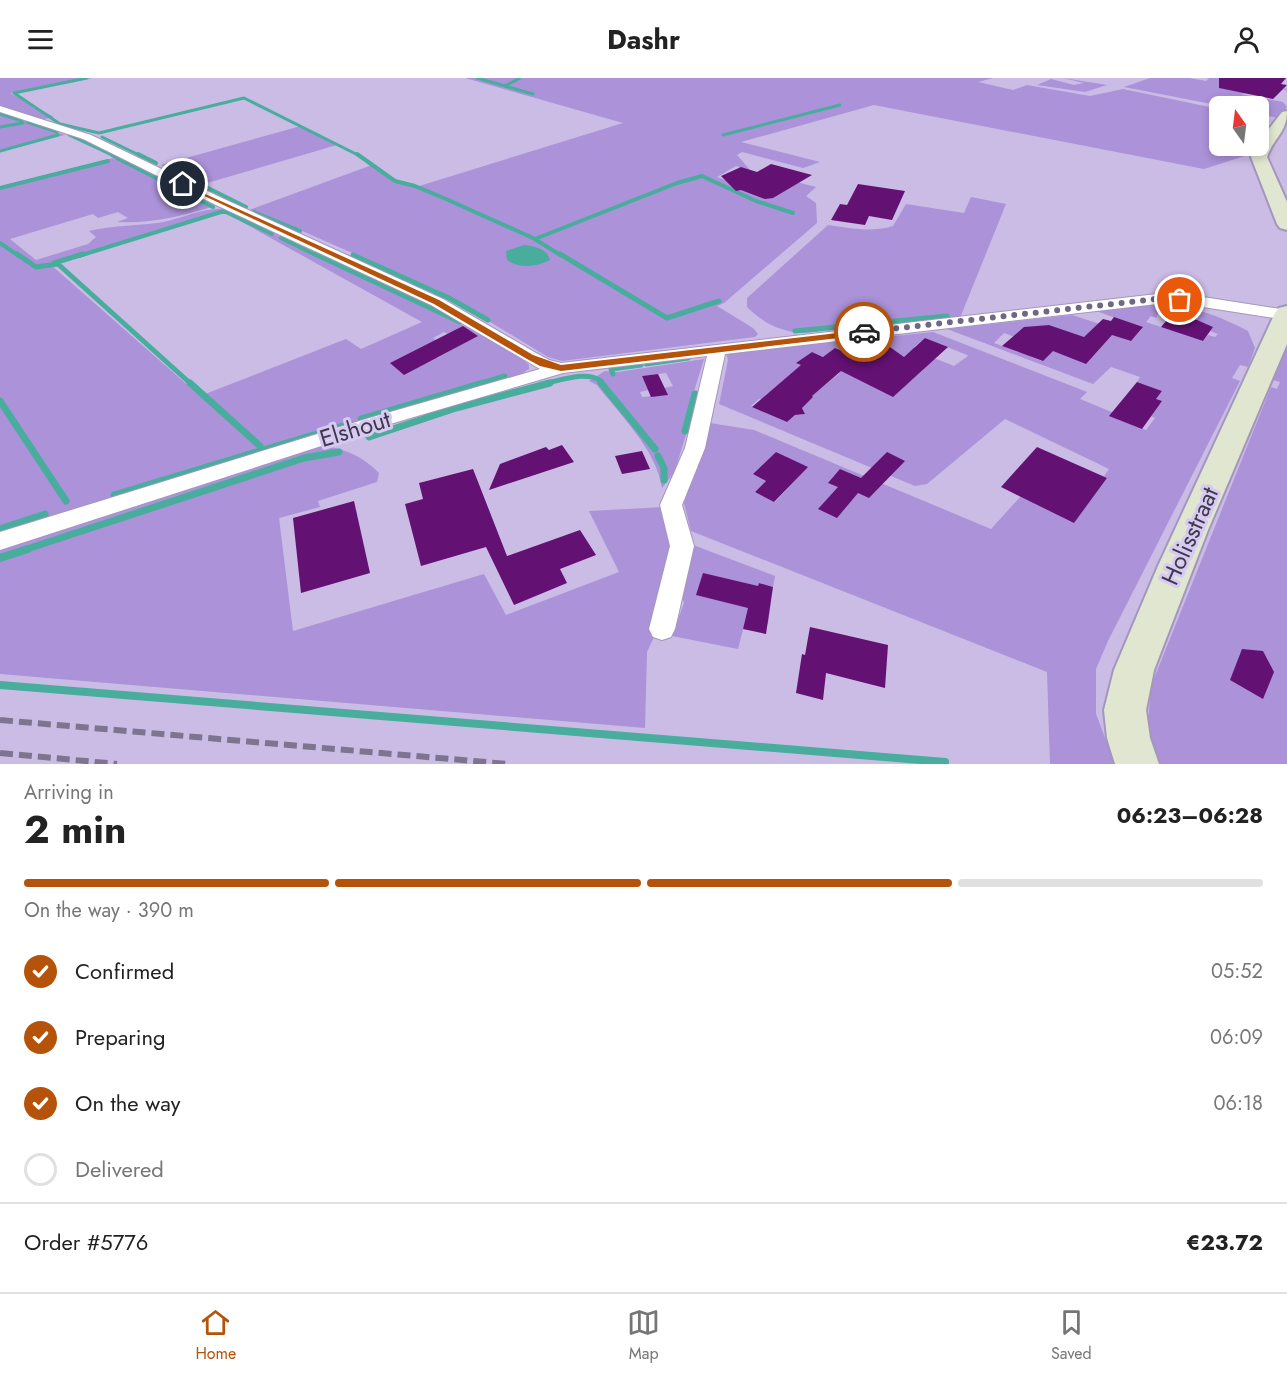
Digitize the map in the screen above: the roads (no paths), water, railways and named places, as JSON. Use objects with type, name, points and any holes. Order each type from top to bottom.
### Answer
[{"type":"street","points":[[0,110],[87,137],[220,202],[436,302],[543,364],[561,368]]},
{"type":"street","points":[[1287,115],[1263,147],[1259,157],[1287,224]]},
{"type":"street","name":"Elshout","points":[[0,541],[374,423],[561,368],[718,348],[1157,299],[1219,304],[1287,314]]},
{"type":"street","name":"Holisstraat","points":[[1137,764],[1130,746],[1125,711],[1126,693],[1132,674],[1175,566],[1273,353],[1287,314]]},
{"type":"street","points":[[662,629],[682,546],[671,505],[695,448],[718,348]]},
{"type":"waterway","points":[[87,78],[14,93],[60,124],[99,133],[244,98],[359,156]]},
{"type":"waterway","points":[[477,78],[505,86]]},
{"type":"waterway","points":[[505,86],[520,78]]},
{"type":"waterway","points":[[505,86],[533,94]]},
{"type":"waterway","points":[[723,135],[840,105]]},
{"type":"waterway","points":[[0,114],[22,121]]},
{"type":"waterway","points":[[27,122],[57,132]]},
{"type":"waterway","points":[[0,127],[23,123]]},
{"type":"waterway","points":[[0,151],[58,135]]},
{"type":"waterway","points":[[69,135],[114,156],[111,154]]},
{"type":"waterway","points":[[102,137],[141,156]]},
{"type":"waterway","points":[[138,154],[156,163]]},
{"type":"waterway","points":[[359,156],[395,181],[415,186],[533,238],[562,256]]},
{"type":"waterway","points":[[117,158],[213,207]]},
{"type":"waterway","points":[[0,188],[108,161]]},
{"type":"waterway","points":[[172,170],[246,207]]},
{"type":"waterway","points":[[535,239],[677,183],[702,176],[756,201],[793,213]]},
{"type":"waterway","points":[[79,256],[221,212],[226,212],[272,234]]},
{"type":"waterway","points":[[254,212],[300,231]]},
{"type":"waterway","points":[[281,238],[318,256]]},
{"type":"waterway","points":[[0,243],[19,256]]},
{"type":"waterway","points":[[17,254],[36,267],[58,264],[191,384]]},
{"type":"waterway","points":[[54,263],[83,254]]},
{"type":"waterway","points":[[315,254],[460,322]]},
{"type":"waterway","points":[[560,254],[667,318],[719,301]]},
{"type":"waterway","points":[[353,255],[449,298],[488,320]]},
{"type":"waterway","points":[[795,331],[947,316]]},
{"type":"waterway","points":[[646,364],[688,358]]},
{"type":"waterway","points":[[613,374],[611,369],[641,365]]},
{"type":"waterway","points":[[478,384],[505,376]]},
{"type":"waterway","points":[[542,384],[580,376],[588,376],[601,381]]},
{"type":"waterway","points":[[190,383],[260,446]]},
{"type":"waterway","points":[[361,419],[483,383]]},
{"type":"waterway","points":[[369,437],[456,408],[550,383]]},
{"type":"waterway","points":[[601,383],[655,449]]},
{"type":"waterway","points":[[685,431],[695,394]]},
{"type":"waterway","points":[[0,401],[66,501]]},
{"type":"waterway","points":[[114,495],[350,424]]},
{"type":"waterway","points":[[24,550],[304,458],[339,452]]},
{"type":"waterway","points":[[658,456],[664,468],[664,480]]},
{"type":"waterway","points":[[0,529],[45,514]]},
{"type":"waterway","points":[[0,558],[28,549]]},
{"type":"waterway","points":[[0,685],[945,762]]},
{"type":"railway","points":[[0,720],[508,764]]},
{"type":"railway","points":[[0,753],[117,764]]}]
